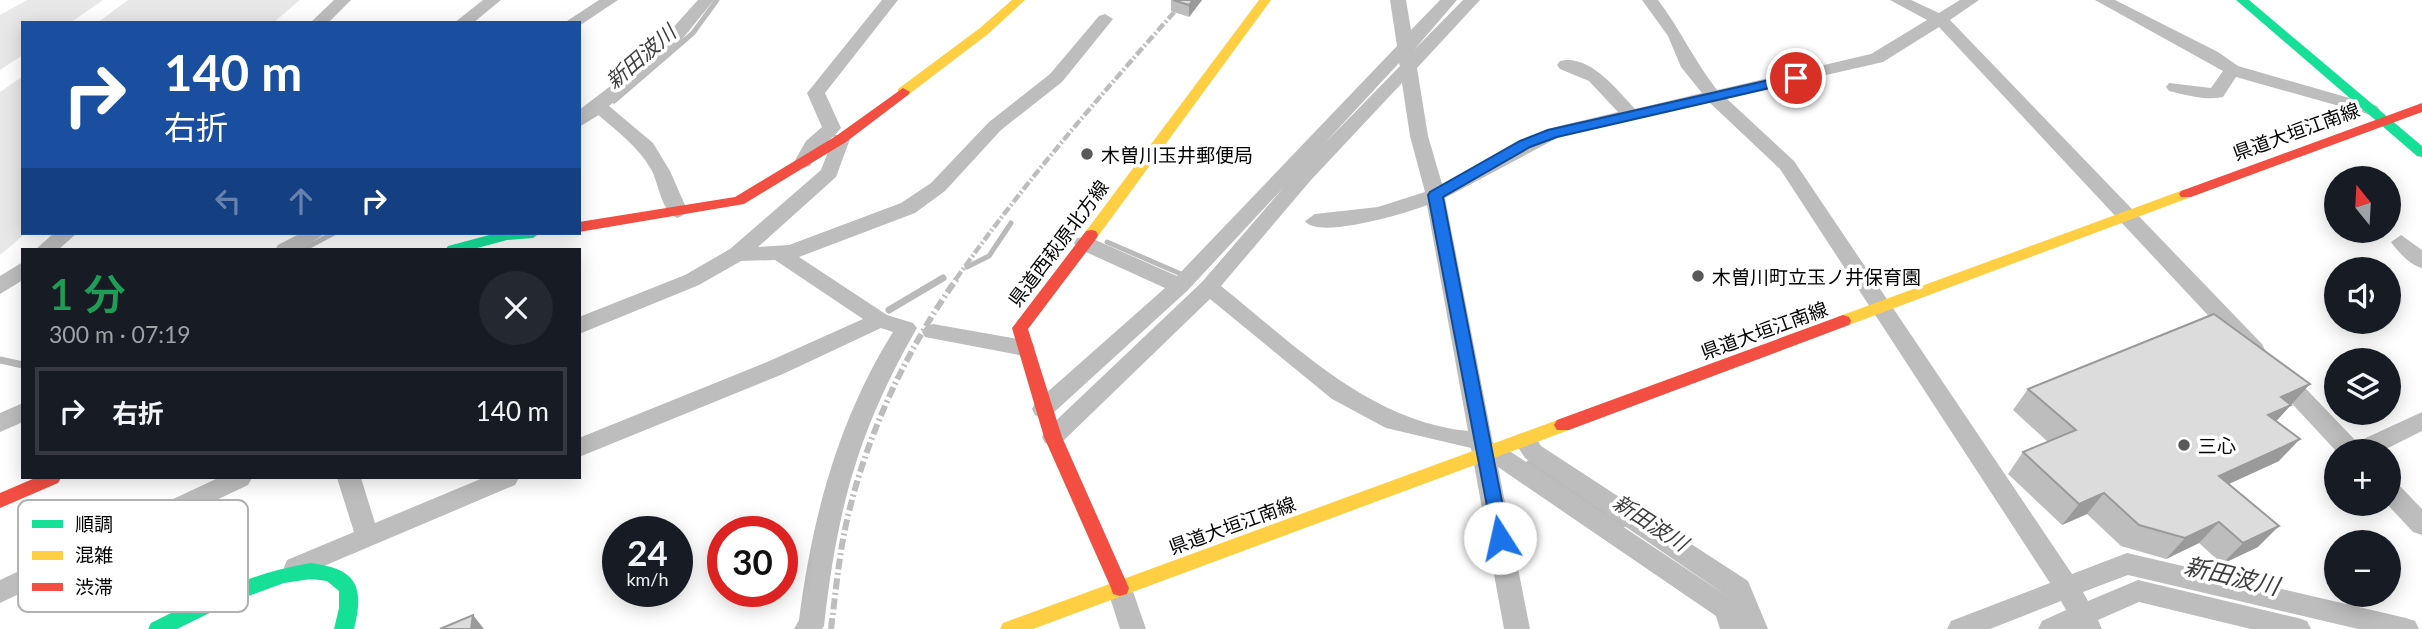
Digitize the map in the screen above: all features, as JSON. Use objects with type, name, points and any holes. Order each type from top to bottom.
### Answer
[{"type":"main road","points":[[581,227],[739,201],[841,139],[984,31],[1019,0]]},
{"type":"main road","name":"県道西萩原北方線","points":[[1120,588],[1053,437],[1020,334],[1023,322],[1165,138],[1265,0]]},
{"type":"main road","points":[[2241,2],[2422,153]]},
{"type":"main road","name":"県道大垣江南線","points":[[1120,588],[1487,449],[1524,441],[1881,309],[2126,216],[2378,115],[2418,112]]},
{"type":"main road","points":[[460,248],[507,235]]},
{"type":"main road","points":[[0,500],[50,479]]},
{"type":"main road","points":[[248,589],[279,575],[313,568],[334,573],[346,584],[349,606],[344,629]]},
{"type":"main road","points":[[1010,629],[1120,588]]},
{"type":"main road","points":[[158,629],[196,612]]},
{"type":"street","points":[[320,21],[343,0]]},
{"type":"street","points":[[465,21],[493,0]]},
{"type":"street","points":[[575,21],[610,0]]},
{"type":"street","points":[[581,117],[598,106],[685,31],[706,0]]},
{"type":"street","points":[[803,162],[813,145],[832,128],[816,93],[890,0]]},
{"type":"street","points":[[1398,0],[1419,136],[1435,195],[1487,449],[1517,629]]},
{"type":"street","points":[[1053,437],[1209,287],[1405,59],[1449,0]]},
{"type":"street","points":[[1043,409],[1180,286],[1405,59],[1472,0]]},
{"type":"street","points":[[1650,0],[1676,36],[1690,67],[1715,98],[1787,165],[2067,587],[2085,623]]},
{"type":"street","points":[[1898,0],[1941,20],[2340,439]]},
{"type":"street","points":[[1315,221],[1357,219],[1435,195],[1525,144],[1553,133],[1715,98],[1877,58],[1971,0]]},
{"type":"street","points":[[2103,0],[2232,70],[2378,115]]},
{"type":"street","points":[[737,254],[790,252],[908,208],[938,187],[995,126],[1056,78],[1105,19]]},
{"type":"street","points":[[1566,65],[1595,77],[1632,116]]},
{"type":"street","points":[[2175,87],[2207,94],[2217,93],[2232,70]]},
{"type":"street","points":[[598,106],[646,147],[661,171],[678,212]]},
{"type":"street","points":[[581,326],[692,280],[737,254],[829,173],[841,139]]},
{"type":"street","points":[[47,248],[64,235]]},
{"type":"street","points":[[288,248],[306,235]]},
{"type":"street","points":[[2401,242],[2422,261]]},
{"type":"street","points":[[1084,243],[1180,286]]},
{"type":"street","points":[[779,253],[880,320],[906,328],[887,357],[861,408],[823,536],[811,626],[807,629]]},
{"type":"street","points":[[0,287],[21,271]]},
{"type":"street","points":[[1209,287],[1340,393],[1394,422],[1466,439],[1487,449],[1726,609],[1733,629]]},
{"type":"street","points":[[581,447],[775,368],[880,320]]},
{"type":"street","points":[[933,332],[1024,348]]},
{"type":"street","points":[[0,424],[21,413]]},
{"type":"street","points":[[2385,439],[2422,421]]},
{"type":"street","points":[[1524,441],[1533,452],[1739,589],[1755,629]]},
{"type":"street","points":[[194,500],[238,479]]},
{"type":"street","points":[[349,479],[367,535]]},
{"type":"street","points":[[279,575],[367,535],[505,479]]},
{"type":"street","points":[[2401,503],[2422,526]]},
{"type":"street","points":[[1960,629],[2127,564],[2406,629]]},
{"type":"street","points":[[0,592],[18,583]]},
{"type":"street","points":[[1120,588],[1133,629]]},
{"type":"street","points":[[2051,629],[2085,623],[2138,591],[2298,629]]},
{"type":"shaded area","points":[[27,0],[103,0],[73,21],[21,21],[21,56],[0,70],[0,15]]},
{"type":"shaded area","points":[[128,0],[300,0],[275,21],[100,21]]},
{"type":"shaded area","points":[[21,77],[21,235],[24,235],[0,255],[0,92]]},
{"type":"building","points":[[1173,0],[1193,0],[1189,5]]},
{"type":"building","points":[[2214,314],[2310,384],[2281,397],[2291,405],[2268,415],[2300,439],[2219,476],[2279,526],[2243,543],[2219,522],[2185,538],[2139,525],[2104,493],[2079,504],[2023,452],[2076,430],[2028,389]]},
{"type":"building","points":[[473,615],[471,629],[440,629]]},
{"type":"waterway","name":"新田波川","points":[[614,101],[693,33],[717,0]]},
{"type":"waterway","name":"新田波川","points":[[581,123],[597,113]]},
{"type":"waterway","name":"新田波川","points":[[967,267],[989,256],[1011,223]]},
{"type":"waterway","name":"新田波川","points":[[306,248],[330,235]]},
{"type":"waterway","name":"新田波川","points":[[1107,242],[1181,274]]},
{"type":"waterway","name":"新田波川","points":[[889,310],[943,278]]},
{"type":"waterway","points":[[0,360],[21,365]]},
{"type":"waterway","name":"新田波川","points":[[1529,464],[1623,524]]},
{"type":"railway","points":[[956,279],[1038,171],[1185,0]]},
{"type":"railway","points":[[831,629],[844,534],[862,466],[903,367],[958,277]]},
{"type":"traffic: fast","points":[[2242,0],[2422,153]]},
{"type":"traffic: fast","points":[[460,248],[507,235]]},
{"type":"traffic: fast","points":[[248,587],[284,575],[311,571],[332,574],[348,591],[348,613],[344,629]]},
{"type":"traffic: fast","points":[[158,629],[192,612]]},
{"type":"traffic: slow","points":[[903,92],[984,31],[1019,0]]},
{"type":"traffic: slow","points":[[1091,235],[1265,0]]},
{"type":"traffic: slow","points":[[1843,321],[2186,194]]},
{"type":"traffic: slow","points":[[1010,629],[1563,425]]},
{"type":"traffic: jam","points":[[581,227],[739,201],[841,139],[903,92]]},
{"type":"traffic: jam","points":[[2186,194],[2422,107]]},
{"type":"traffic: jam","points":[[1091,235],[1020,328],[1053,437],[1120,588]]},
{"type":"traffic: jam","points":[[1563,425],[1843,321]]},
{"type":"traffic: jam","points":[[0,501],[50,479]]},
{"type":"place","name":"木曽川玉井郵便局","points":[[1087,154]]},
{"type":"place","name":"木曽川町立玉ノ井保育園","points":[[1698,276]]},
{"type":"place","name":"三心","points":[[2184,445]]},
{"type":"route","points":[[1500,538],[1435,195],[1525,144],[1553,133],[1796,78]]}]
